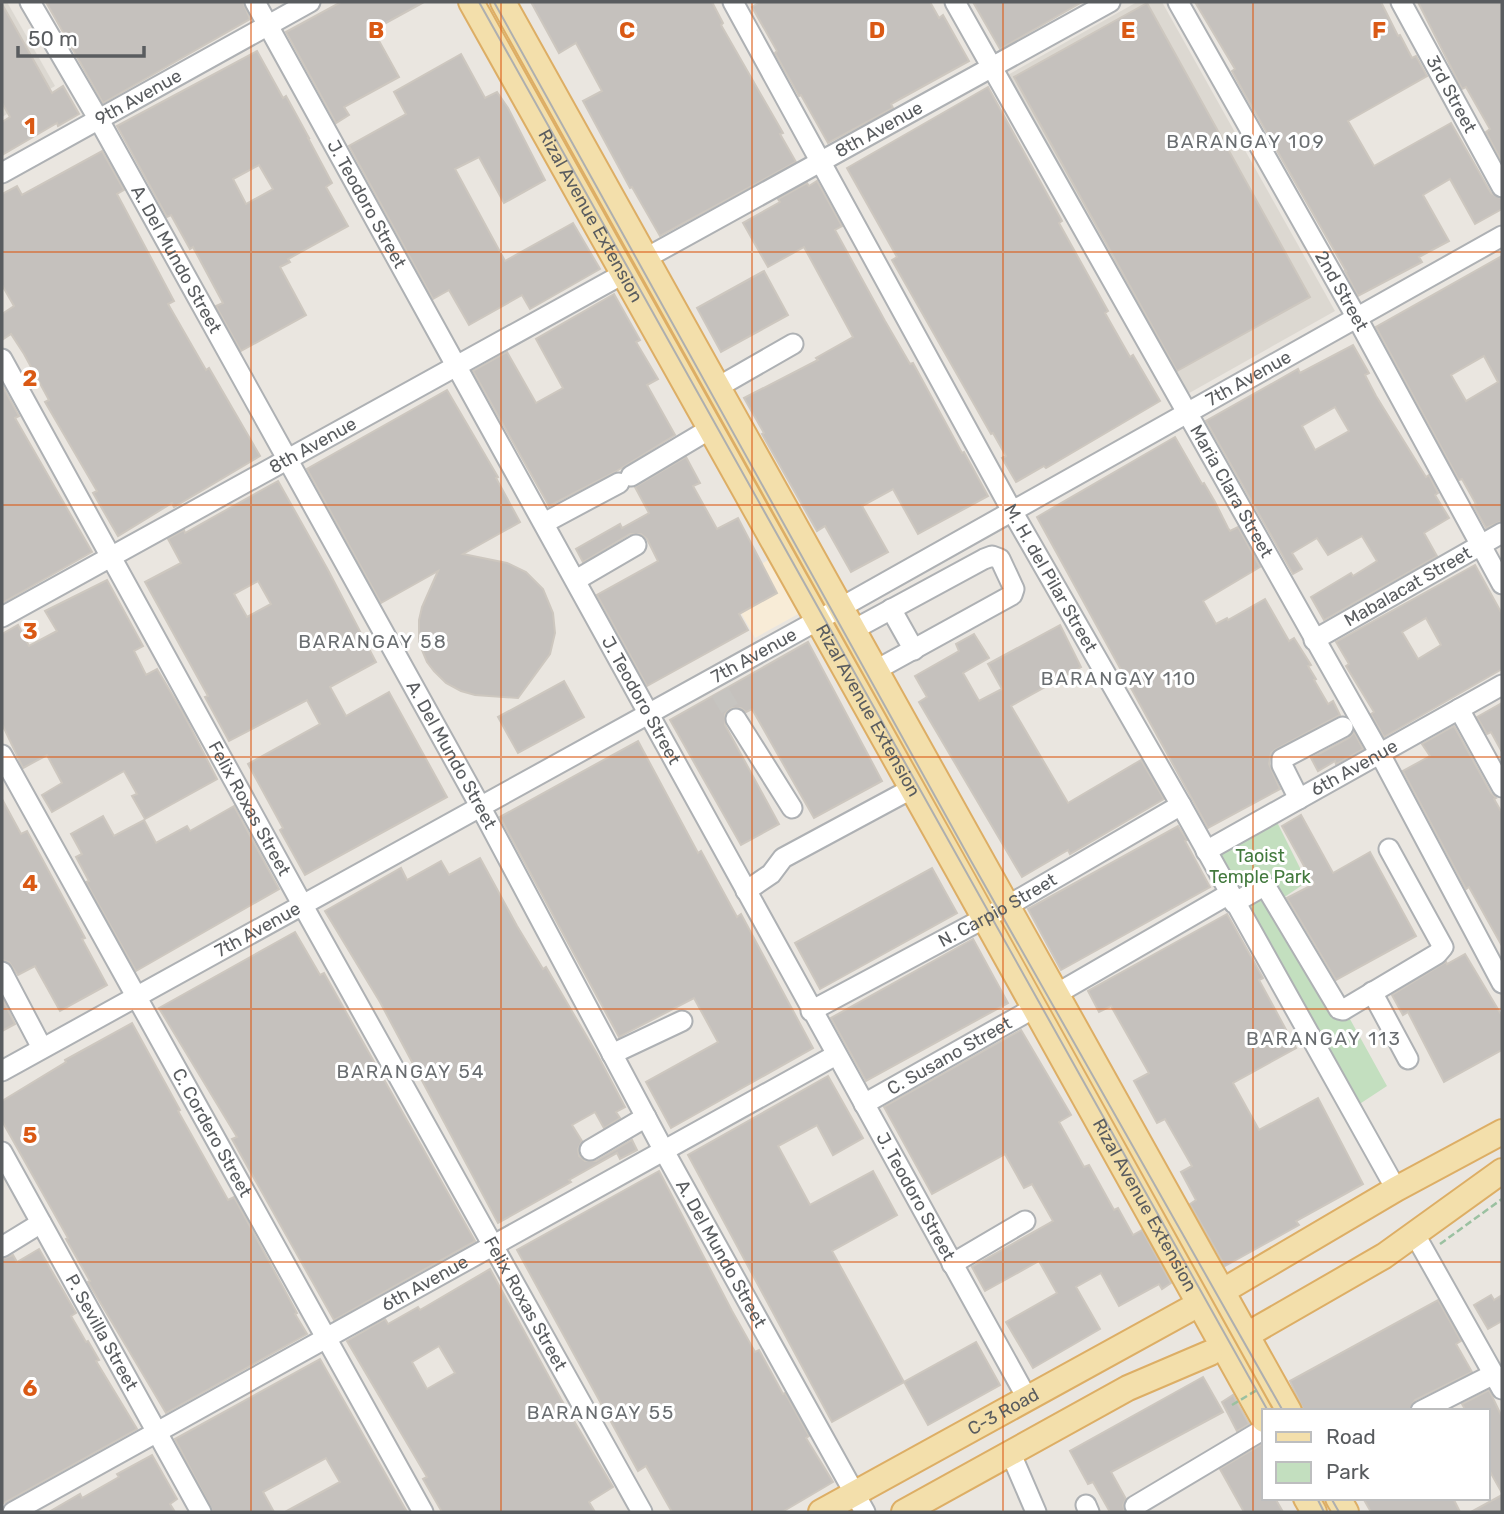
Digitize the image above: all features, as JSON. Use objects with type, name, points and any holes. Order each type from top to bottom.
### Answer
[{"type":"main road","name":"Rizal Avenue Extension","points":[[471,2],[986,917],[1262,1416]]},
{"type":"main road","name":"Rizal Avenue Extension","points":[[503,2],[1288,1409]]},
{"type":"main road","points":[[1228,1288],[1396,1189],[1502,1132]]},
{"type":"main road","points":[[1252,1332],[1384,1256],[1420,1244],[1502,1171]]},
{"type":"main road","name":"C-3 Road","points":[[821,1512],[860,1503],[1027,1398],[1188,1310]]},
{"type":"main road","points":[[904,1512],[1128,1388],[1210,1353]]},
{"type":"street","name":"A. Del Mundo Street","points":[[30,2],[99,120],[480,806],[664,1151],[860,1503]]},
{"type":"street","name":"J. Teodoro Street","points":[[255,2],[1027,1398]]},
{"type":"street","name":"9th Avenue","points":[[2,173],[310,2]]},
{"type":"street","name":"M. H. del Pilar Street","points":[[733,2],[1012,511],[1181,805],[1396,1189]]},
{"type":"street","name":"Maria Clara Street","points":[[955,2],[1380,754],[1502,983]]},
{"type":"street","name":"8th Avenue","points":[[646,258],[1110,2]]},
{"type":"street","name":"2nd Street","points":[[1178,2],[1357,318],[1502,584]]},
{"type":"street","name":"3rd Street","points":[[1401,2],[1502,187]]},
{"type":"street","name":"7th Avenue","points":[[2,1071],[649,713],[716,685],[817,620],[1502,236]]},
{"type":"street","name":"8th Avenue","points":[[2,617],[623,274]]},
{"type":"street","points":[[718,387],[793,344]]},
{"type":"street","name":"Felix Roxas Street","points":[[2,359],[302,904],[642,1512]]},
{"type":"street","points":[[544,523],[625,480],[710,429]]},
{"type":"street","name":"Mabalacat Street","points":[[1314,640],[1502,533]]},
{"type":"street","points":[[576,580],[636,545]]},
{"type":"street","points":[[853,630],[985,559],[992,556],[1000,559],[1014,589],[1012,595],[876,670]]},
{"type":"street","points":[[891,609],[914,650]]},
{"type":"street","name":"6th Avenue","points":[[1206,851],[1502,685]]},
{"type":"street","points":[[1459,709],[1502,787]]},
{"type":"street","points":[[736,719],[792,808]]},
{"type":"street","points":[[1299,799],[1282,765],[1282,759],[1343,727]]},
{"type":"street","name":"C. Cordero Street","points":[[2,755],[423,1512]]},
{"type":"street","points":[[746,891],[771,874],[783,858],[913,788]]},
{"type":"street","name":"N. Carpio Street","points":[[811,1011],[1009,905],[1181,805]]},
{"type":"street","points":[[1058,993],[1232,898],[1266,887],[1339,1009],[1343,1010],[1437,954],[1443,947],[1389,849]]},
{"type":"street","points":[[2,972],[42,1048]]},
{"type":"street","points":[[1372,992],[1408,1059]]},
{"type":"street","name":"C. Susano Street","points":[[864,1104],[1036,1007]]},
{"type":"street","points":[[612,1054],[681,1021]]},
{"type":"street","name":"6th Avenue","points":[[13,1512],[836,1055]]},
{"type":"street","points":[[590,1150],[646,1117]]},
{"type":"street","name":"P. Sevilla Street","points":[[2,1152],[201,1512]]},
{"type":"street","points":[[952,1264],[1025,1221]]},
{"type":"street","points":[[2,1247],[41,1223]]},
{"type":"street","points":[[1420,1244],[1498,1381],[1426,1409]]},
{"type":"street","points":[[1135,1506],[1262,1430]]},
{"type":"street","points":[[1011,1454],[1036,1512]]},
{"type":"path","points":[[1420,1244],[1502,1199]]},
{"type":"path","points":[[1232,1405],[1257,1390]]},
{"type":"shaded area","points":[[2,2],[7,2],[55,86],[2,117]]},
{"type":"shaded area","points":[[1137,2],[1162,2],[1335,311],[1184,396],[1006,76]]},
{"type":"shaded area","points":[[770,559],[800,613],[755,638],[725,584]]},
{"type":"green space","name":"Taoist Temple Park","points":[[1275,818],[1307,882],[1283,898],[1387,1086],[1355,1107],[1214,852]]},
{"type":"building","points":[[46,2],[243,2],[250,19],[103,103]]},
{"type":"building","points":[[341,2],[424,2],[373,30],[399,77],[344,107],[349,115],[336,123],[286,32]]},
{"type":"building","points":[[531,2],[712,2],[723,23],[721,25],[783,133],[780,134],[796,162],[660,236],[632,187],[630,188],[583,101],[602,91],[576,43],[559,53]]},
{"type":"building","points":[[760,2],[930,2],[939,18],[943,15],[969,61],[891,104],[893,108],[828,143],[801,95],[799,96],[752,7]]},
{"type":"building","points":[[973,2],[1082,2],[1000,49]]},
{"type":"building","points":[[1195,2],[1381,2],[1398,36],[1400,35],[1412,58],[1416,56],[1427,76],[1348,121],[1374,166],[1451,123],[1491,193],[1502,199],[1502,209],[1475,224],[1450,179],[1423,195],[1449,241],[1419,257],[1422,262],[1358,296],[1232,71],[1235,69]]},
{"type":"building","points":[[1418,2],[1502,2],[1502,162],[1486,132],[1490,129],[1466,87],[1462,89]]},
{"type":"building","points":[[1147,3],[1310,297],[1177,371],[1014,77]]},
{"type":"building","points":[[2,4],[52,93],[63,86],[79,114],[58,126],[57,123],[2,155],[2,122],[10,117],[2,103]]},
{"type":"building","points":[[257,51],[309,138],[332,183],[326,187],[348,226],[288,259],[290,262],[280,267],[306,315],[241,351],[216,306],[223,303],[193,247],[190,249],[171,215],[167,217],[117,126]],"holes":[[[259,165],[273,189],[246,204],[233,179]]]},
{"type":"building","points":[[461,54],[485,98],[497,92],[508,108],[545,180],[504,203],[479,157],[455,169],[505,261],[573,223],[600,269],[530,309],[522,295],[469,325],[449,290],[433,299],[349,146],[406,114],[394,92]]},
{"type":"building","points":[[988,87],[1062,221],[1059,223],[1108,311],[1105,313],[1130,357],[1133,355],[1160,401],[1046,468],[1044,466],[1016,482],[1002,458],[1006,456],[892,260],[897,257],[847,168]]},
{"type":"building","points":[[102,151],[124,190],[117,194],[174,301],[168,304],[260,456],[174,507],[172,503],[118,536],[93,493],[97,491],[45,402],[49,400],[24,354],[11,334],[2,340],[2,314],[14,306],[2,285],[2,194],[17,186],[22,195]]},
{"type":"building","points":[[817,181],[842,226],[835,230],[988,496],[918,534],[893,489],[862,506],[888,552],[851,572],[825,526],[817,531],[744,398],[818,360],[816,358],[853,337],[804,247],[768,267],[743,223],[780,202],[778,199],[807,183],[809,186]]},
{"type":"building","points":[[1502,256],[1502,521],[1486,528],[1473,505],[1476,504],[1462,479],[1459,480],[1376,327]],"holes":[[[1484,356],[1498,382],[1466,401],[1451,375]]]},
{"type":"building","points":[[764,271],[788,315],[721,352],[697,308]]},
{"type":"building","points":[[614,294],[640,340],[636,342],[658,379],[647,385],[675,435],[615,472],[549,506],[473,371],[507,352],[536,403],[563,388],[536,339]]},
{"type":"building","points":[[1353,345],[1369,373],[1365,375],[1376,396],[1426,477],[1429,475],[1438,493],[1435,495],[1449,518],[1424,533],[1437,556],[1324,620],[1311,597],[1377,561],[1362,536],[1328,555],[1317,538],[1292,553],[1302,569],[1293,574],[1206,421],[1298,369],[1300,373]],"holes":[[[1335,407],[1349,431],[1315,450],[1302,426]]]},
{"type":"building","points":[[2,385],[19,416],[15,418],[92,552],[2,603]]},
{"type":"building","points":[[447,390],[498,477],[496,478],[520,522],[463,554],[507,563],[526,572],[543,589],[553,613],[555,633],[550,654],[518,698],[475,695],[461,691],[446,683],[434,671],[419,643],[419,620],[438,571],[381,603],[307,469]]},
{"type":"building","points":[[1175,437],[1228,528],[1230,531],[1238,527],[1260,567],[1203,601],[1216,624],[1265,599],[1289,641],[1294,638],[1311,665],[1308,666],[1316,679],[1314,680],[1328,704],[1333,701],[1340,715],[1271,753],[1269,764],[1280,789],[1208,828],[1037,517]]},
{"type":"building","points":[[686,457],[700,483],[693,486],[717,529],[738,518],[777,593],[739,614],[748,630],[647,686],[597,595],[658,561],[647,539],[641,534],[630,534],[583,562],[576,549],[620,524],[622,528],[649,513],[635,487]]},
{"type":"building","points":[[278,481],[376,662],[330,687],[346,716],[389,692],[447,797],[305,875],[248,764],[320,724],[307,700],[229,741],[205,697],[208,696],[145,582],[181,563],[168,539],[184,530],[185,533]],"holes":[[[258,581],[271,604],[247,617],[234,594]]]},
{"type":"building","points":[[1475,565],[1502,614],[1502,669],[1384,737],[1371,714],[1374,712],[1346,666],[1349,664],[1336,642]],"holes":[[[1426,618],[1441,645],[1418,659],[1402,632]]]},
{"type":"building","points":[[107,580],[143,646],[134,651],[146,675],[157,669],[217,779],[145,819],[132,796],[137,794],[124,771],[52,812],[42,795],[62,783],[47,755],[23,768],[2,724],[2,634],[18,625],[29,646],[57,631],[45,611]]},
{"type":"building","points":[[1060,625],[1081,667],[1011,706],[1068,803],[1141,760],[1164,799],[1070,854],[1068,850],[1022,877],[919,702],[927,697],[915,676],[959,651],[956,644],[974,634],[989,658],[963,673],[979,701],[1002,689],[988,664]]},
{"type":"building","points":[[808,642],[882,781],[814,818],[752,709],[746,712],[741,708],[730,708],[725,714],[725,725],[779,824],[741,845],[670,720]]},
{"type":"building","points":[[564,681],[584,717],[518,753],[498,717]]},
{"type":"building","points":[[1502,703],[1502,752],[1491,732],[1487,734],[1477,717]]},
{"type":"building","points":[[1454,726],[1502,813],[1502,946],[1469,887],[1466,889],[1403,771],[1430,756],[1422,744]]},
{"type":"building","points":[[1354,732],[1363,749],[1318,771],[1311,758],[1349,738]]},
{"type":"building","points":[[638,741],[698,853],[701,851],[737,917],[741,914],[813,1048],[671,1128],[646,1082],[718,1042],[694,998],[619,1037],[500,817]]},
{"type":"building","points":[[2,799],[21,834],[27,831],[85,938],[82,939],[107,985],[60,1011],[35,966],[18,975],[9,962],[2,960]]},
{"type":"building","points":[[234,806],[279,889],[136,971],[86,882],[89,881],[76,857],[82,854],[71,834],[103,816],[114,836],[144,820],[156,843],[187,826],[190,831]]},
{"type":"building","points":[[1301,815],[1333,873],[1370,852],[1416,936],[1336,980],[1287,898],[1314,884],[1282,826]]},
{"type":"building","points":[[1178,826],[1210,887],[1061,970],[1028,909]]},
{"type":"building","points":[[480,858],[517,926],[543,969],[546,967],[597,1054],[625,1107],[616,1112],[620,1118],[604,1128],[595,1112],[572,1125],[582,1141],[578,1149],[579,1156],[585,1161],[596,1161],[632,1140],[637,1150],[620,1159],[617,1153],[498,1223],[380,1002],[325,911],[401,868],[407,880],[441,861],[449,875]]},
{"type":"building","points":[[932,868],[957,913],[820,989],[795,943]]},
{"type":"building","points":[[1227,914],[1263,978],[1259,980],[1296,1048],[1233,1083],[1259,1130],[1318,1098],[1363,1184],[1296,1221],[1299,1225],[1225,1266],[1190,1204],[1196,1200],[1181,1172],[1192,1166],[1165,1119],[1157,1123],[1134,1081],[1149,1073],[1111,1006],[1099,1012],[1088,991]]},
{"type":"building","points":[[295,932],[320,975],[324,973],[475,1241],[334,1320],[232,1139],[237,1137],[159,1008]]},
{"type":"building","points":[[973,939],[1008,1003],[866,1081],[831,1018]]},
{"type":"building","points":[[1465,954],[1502,1016],[1502,1050],[1444,1082],[1408,1012],[1403,1015],[1392,995],[1446,962],[1447,964]]},
{"type":"building","points":[[2,998],[15,1024],[2,1031]]},
{"type":"building","points":[[132,1023],[228,1200],[234,1197],[307,1334],[166,1413],[88,1282],[90,1281],[66,1239],[68,1238],[2,1121],[2,1101],[66,1062],[65,1060]]},
{"type":"building","points":[[1021,1030],[1071,1115],[1059,1122],[1084,1167],[1089,1165],[1114,1210],[1118,1208],[1133,1235],[1142,1230],[1171,1283],[1162,1289],[1159,1284],[1119,1306],[1101,1273],[1076,1287],[1100,1329],[1033,1368],[1006,1322],[1057,1293],[1039,1261],[985,1291],[972,1267],[1053,1221],[1032,1184],[1024,1188],[1005,1154],[932,1194],[884,1107]]},
{"type":"building","points":[[828,1076],[863,1138],[833,1155],[817,1125],[778,1146],[810,1205],[873,1171],[897,1215],[832,1251],[904,1382],[832,1422],[688,1155]]},
{"type":"building","points":[[659,1171],[732,1311],[755,1352],[759,1350],[783,1394],[785,1393],[809,1436],[806,1438],[833,1482],[782,1512],[672,1512],[646,1466],[638,1471],[517,1250]]},
{"type":"building","points":[[39,1249],[76,1313],[71,1316],[137,1429],[2,1504],[2,1259],[13,1255],[17,1262]]},
{"type":"building","points":[[490,1269],[613,1487],[589,1502],[595,1512],[442,1512],[423,1479],[427,1477],[347,1341],[385,1319],[388,1324],[418,1307],[420,1310]],"holes":[[[439,1346],[455,1373],[427,1389],[412,1362]]]},
{"type":"building","points":[[1491,1295],[1494,1300],[1502,1295],[1502,1321],[1488,1329],[1474,1305]]},
{"type":"building","points":[[1438,1300],[1461,1341],[1456,1344],[1472,1372],[1415,1400],[1410,1409],[1303,1409],[1290,1381]]},
{"type":"building","points":[[976,1342],[1000,1385],[928,1425],[904,1382]]},
{"type":"building","points":[[320,1359],[407,1512],[285,1512],[340,1482],[326,1458],[263,1492],[274,1512],[213,1512],[175,1439]]},
{"type":"building","points":[[1203,1377],[1223,1412],[1111,1472],[1126,1499],[1123,1505],[1125,1512],[1110,1512],[1093,1482],[1088,1484],[1070,1451]]},
{"type":"building","points":[[1489,1390],[1502,1417],[1502,1493],[1490,1472],[1490,1409],[1465,1409],[1462,1404]]},
{"type":"building","points":[[1233,1395],[1249,1424],[1237,1431],[1222,1402]]},
{"type":"building","points":[[1262,1444],[1262,1500],[1276,1500],[1283,1512],[1244,1512],[1220,1469]]},
{"type":"building","points":[[152,1455],[177,1499],[170,1504],[175,1512],[49,1512],[80,1494],[82,1498],[119,1477],[117,1474]]},
{"type":"building","points":[[1502,1495],[1502,1512],[1471,1512]]},
{"type":"building","points":[[1364,1500],[1454,1500],[1460,1512],[1371,1512]]},
{"type":"tunnel","points":[[720,692],[736,719]]},
{"type":"tram line","points":[[479,2],[1267,1409]]},
{"type":"tram line","points":[[494,2],[971,861],[1282,1409]]},
{"type":"tram line","points":[[1318,1500],[1324,1512]]},
{"type":"tram line","points":[[1332,1500],[1339,1512]]},
{"type":"district","name":"BARANGAY 109","points":[[1246,141]]},
{"type":"district","name":"BARANGAY 58","points":[[373,641]]},
{"type":"district","name":"BARANGAY 110","points":[[1119,678]]},
{"type":"district","name":"BARANGAY 113","points":[[1324,1038]]},
{"type":"district","name":"BARANGAY 54","points":[[411,1071]]},
{"type":"district","name":"BARANGAY 55","points":[[601,1412]]}]
